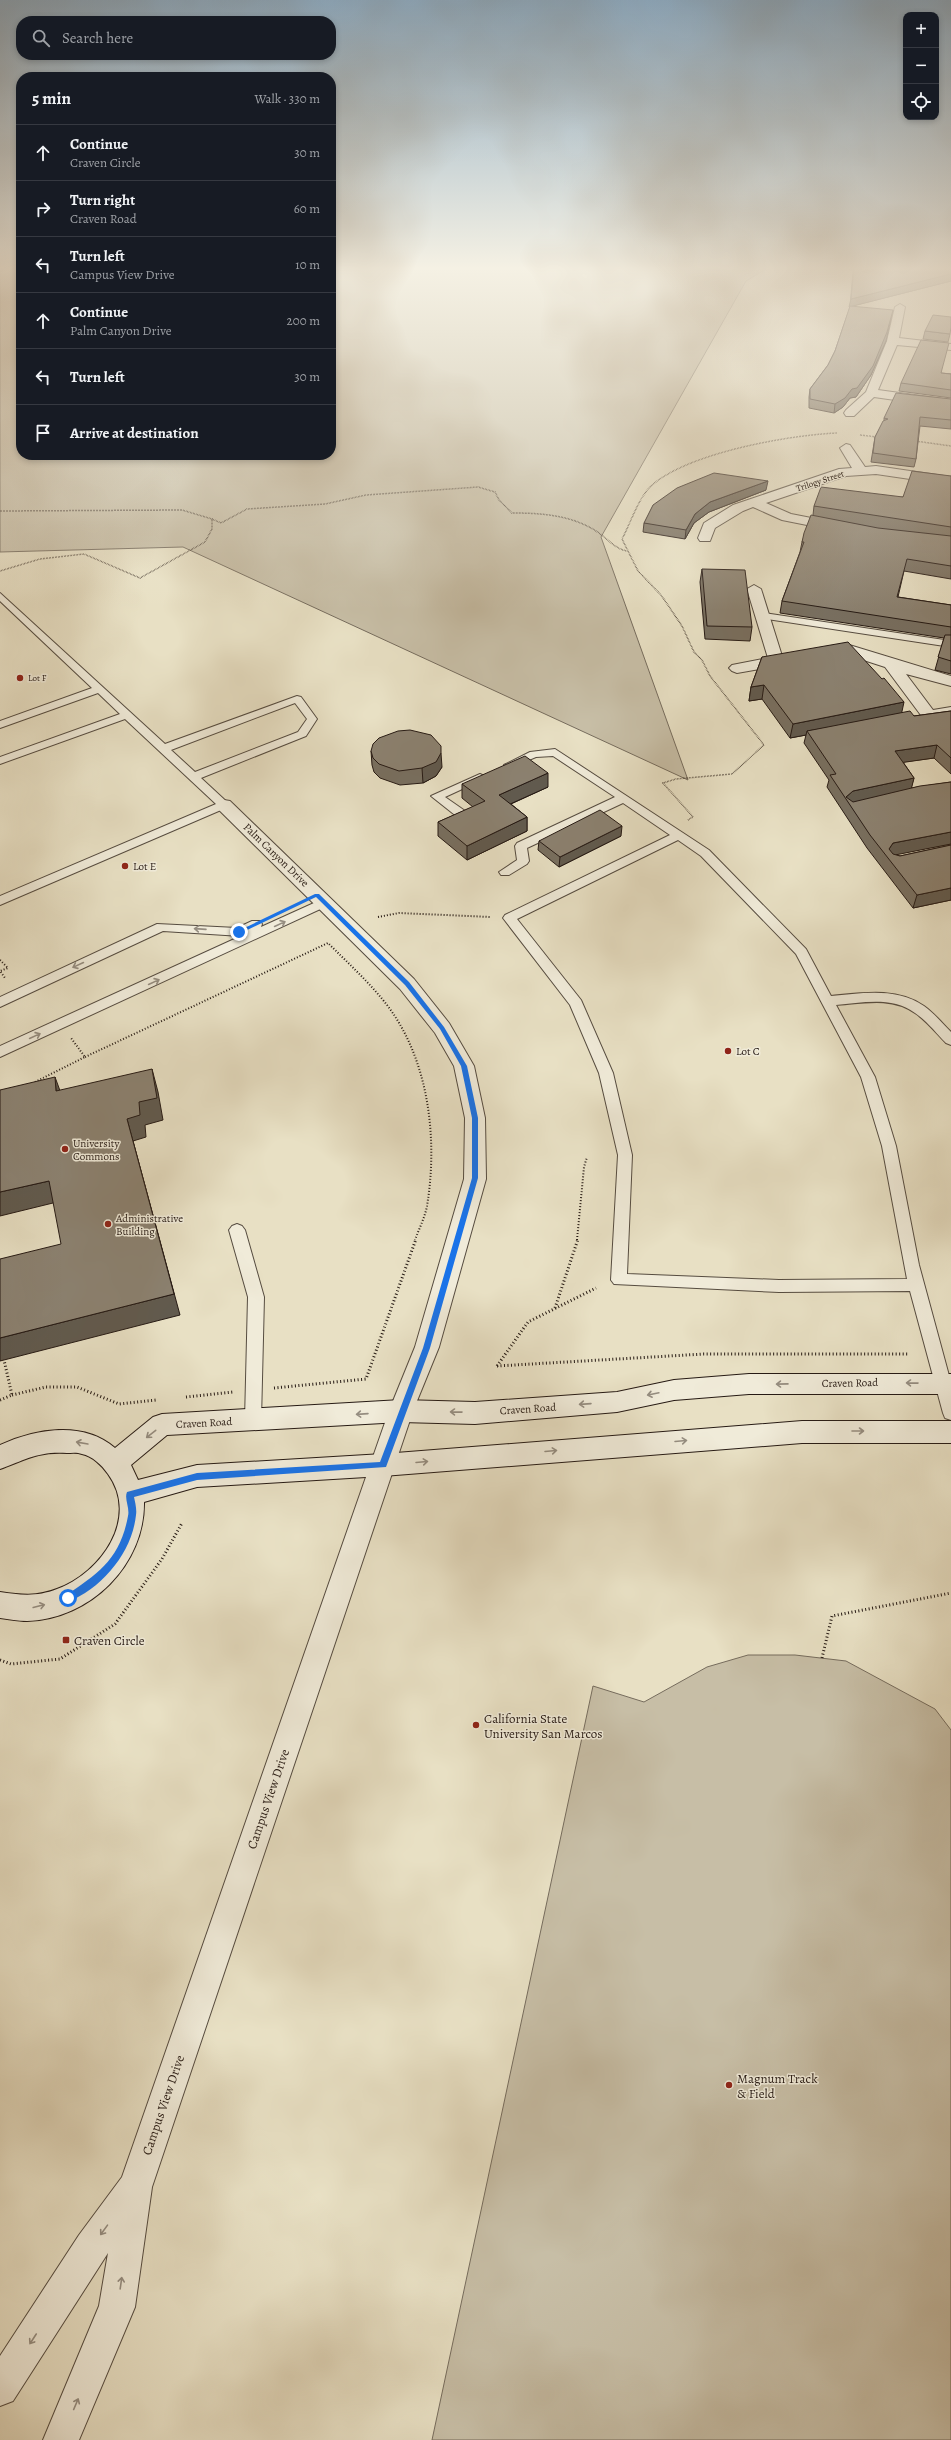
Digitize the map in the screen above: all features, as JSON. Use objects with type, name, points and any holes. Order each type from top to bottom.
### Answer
[{"type":"street","points":[[850,413],[872,393],[877,382]]},
{"type":"street","points":[[872,393],[951,404]]},
{"type":"street","points":[[846,448],[861,471]]},
{"type":"street","name":"Trilogy Street","points":[[705,538],[709,526],[738,508],[844,472],[876,470],[951,481]]},
{"type":"street","points":[[755,502],[787,517],[850,529]]},
{"type":"street","points":[[754,589],[764,616],[776,661]]},
{"type":"street","points":[[737,668],[846,649],[951,681]]},
{"type":"street","points":[[890,663],[921,717],[951,712]]},
{"type":"street","name":"Palm Canyon Drive","points":[[224,805],[407,984],[442,1028],[464,1066],[475,1118],[475,1178],[427,1348],[401,1411]]},
{"type":"street","name":"Craven Road","points":[[116,1462],[162,1425],[401,1411],[475,1413],[618,1402],[674,1390],[750,1384],[947,1384]]},
{"type":"street","name":"Campus View Drive","points":[[61,2440],[117,2307],[135,2187],[401,1411]]},
{"type":"street","points":[[130,1494],[197,1476],[383,1465],[802,1432],[951,1432]]},
{"type":"street","points":[[0,1458],[15,1449],[59,1440],[87,1443],[116,1462],[128,1484],[133,1514],[123,1547],[103,1575],[68,1598],[30,1608],[0,1605]]},
{"type":"street","name":"Campus View Drive","points":[[0,2388],[91,2247],[135,2187]]},
{"type":"lane","name":"Palm Canyon Drive","points":[[0,596],[224,805]]},
{"type":"lane","points":[[764,616],[848,626],[951,644]]},
{"type":"lane","points":[[0,726],[99,689]]},
{"type":"lane","points":[[163,749],[297,699],[312,719],[302,734],[193,777]]},
{"type":"lane","points":[[0,761],[126,715]]},
{"type":"lane","points":[[464,816],[437,796],[534,754],[555,752],[705,853],[801,952],[868,1077],[889,1146],[917,1285],[947,1384],[951,1413]]},
{"type":"lane","points":[[505,872],[523,861],[521,846],[623,798]]},
{"type":"lane","points":[[0,901],[224,805]]},
{"type":"lane","points":[[674,832],[509,918],[576,1003],[606,1073],[625,1155],[619,1280],[779,1286],[917,1285]]},
{"type":"lane","points":[[0,1002],[162,927],[239,932],[321,899]]},
{"type":"lane","points":[[0,1052],[321,899]]},
{"type":"lane","points":[[828,1001],[887,997],[903,1000],[919,1009],[951,1040]]},
{"type":"lane","points":[[237,1230],[256,1297],[253,1420]]},
{"type":"path","points":[[674,832],[693,817],[664,783],[676,779],[732,774],[764,745],[710,676],[702,660],[694,652],[691,642],[682,626],[661,595],[638,571],[622,539],[651,486],[686,464],[797,437],[842,434]]},
{"type":"path","points":[[857,435],[880,437]]},
{"type":"path","points":[[909,440],[951,446]]},
{"type":"path","points":[[0,511],[182,510],[221,523],[247,509],[325,504],[366,495],[478,487],[495,492],[499,500],[512,513],[540,512],[594,528],[619,550],[628,551]]},
{"type":"path","points":[[0,571],[40,559],[84,554],[140,578],[205,542],[212,529],[212,519]]},
{"type":"path","points":[[378,917],[399,913],[509,918]]},
{"type":"path","points":[[28,1086],[328,943],[368,981],[395,1017],[409,1041],[421,1071],[429,1107],[432,1131],[430,1187],[427,1207],[366,1379],[183,1398]]},
{"type":"path","points":[[0,960],[8,968],[0,971],[5,978]]},
{"type":"path","points":[[68,1034],[85,1058]]},
{"type":"path","points":[[555,1308],[579,1235],[584,1167],[587,1157]]},
{"type":"path","points":[[596,1288],[528,1322],[497,1366],[704,1354],[908,1354]]},
{"type":"path","points":[[4,1360],[12,1395]]},
{"type":"path","points":[[0,1400],[12,1395],[46,1387],[77,1387],[119,1404],[159,1400]]},
{"type":"path","points":[[0,1660],[11,1664],[60,1659],[115,1624],[162,1558],[182,1523]]},
{"type":"path","points":[[822,1658],[832,1616],[951,1593]]},
{"type":"shaded area","points":[[0,382],[16,382],[16,460],[336,460],[336,382],[689,382],[601,537],[688,780],[183,547],[0,552]]},
{"type":"shaded area","name":"Magnum Track & Field","points":[[748,1655],[795,1655],[846,1661],[935,1709],[951,1730],[951,2440],[432,2440],[593,1686],[644,1702],[707,1667]]},
{"type":"building","points":[[815,382],[861,382],[857,388],[852,389],[845,398],[835,404],[810,399],[810,389]]},
{"type":"building","points":[[951,382],[951,390],[901,383]]},
{"type":"building","points":[[896,393],[951,399],[951,420],[920,417],[916,459],[873,453],[875,437],[883,421],[888,419],[884,418]]},
{"type":"building","points":[[912,471],[951,476],[951,527],[814,506],[821,487],[903,497]]},
{"type":"building","points":[[714,473],[768,481],[710,502],[695,514],[686,530],[644,523],[653,505],[677,488]]},
{"type":"building","points":[[811,515],[878,528],[951,536],[951,566],[907,559],[897,597],[951,605],[951,627],[782,601],[804,542],[802,542],[804,533]]},
{"type":"building","points":[[702,569],[745,570],[752,627],[707,626]]},
{"type":"building","points":[[945,635],[951,635],[951,661],[938,657]]},
{"type":"building","points":[[848,642],[882,679],[884,678],[904,702],[793,724],[764,685],[751,687],[762,657]]},
{"type":"building","points":[[910,711],[914,716],[951,711],[951,758],[937,745],[895,751],[914,778],[853,791],[846,797],[853,802],[920,786],[951,782],[951,832],[893,843],[889,849],[893,854],[900,856],[951,845],[951,888],[917,895],[870,835],[830,775],[836,774],[807,731]]},
{"type":"building","points":[[410,730],[431,735],[441,746],[441,753],[436,762],[422,768],[399,771],[379,764],[373,758],[371,751],[373,744],[379,738],[398,731]]},
{"type":"building","points":[[525,756],[548,773],[499,795],[527,817],[467,846],[438,822],[485,801],[462,784]]},
{"type":"building","points":[[600,810],[622,826],[560,857],[539,841]]},
{"type":"building","points":[[152,1069],[157,1098],[139,1102],[140,1115],[127,1119],[174,1294],[0,1338],[0,1259],[61,1244],[49,1181],[0,1192],[0,1090],[55,1077],[56,1091]]},
{"type":"place","name":"Lot F","points":[[20,678]]},
{"type":"place","name":"Lot E","points":[[125,866]]},
{"type":"place","name":"Lot C","points":[[728,1051]]},
{"type":"place","name":"University Commons","points":[[65,1149]]},
{"type":"place","name":"Administrative Building","points":[[108,1224]]},
{"type":"place","name":"Craven Circle","points":[[66,1640]]},
{"type":"place","name":"California State University San Marcos","points":[[476,1725]]},
{"type":"place","name":"Magnum Track & Field","points":[[729,2085]]},
{"type":"route","points":[[68,1598],[103,1575],[123,1547],[133,1514],[130,1494],[197,1476],[383,1465],[401,1411],[427,1348],[475,1178],[475,1118],[464,1066],[442,1028],[407,984],[317,895],[239,932]]}]
